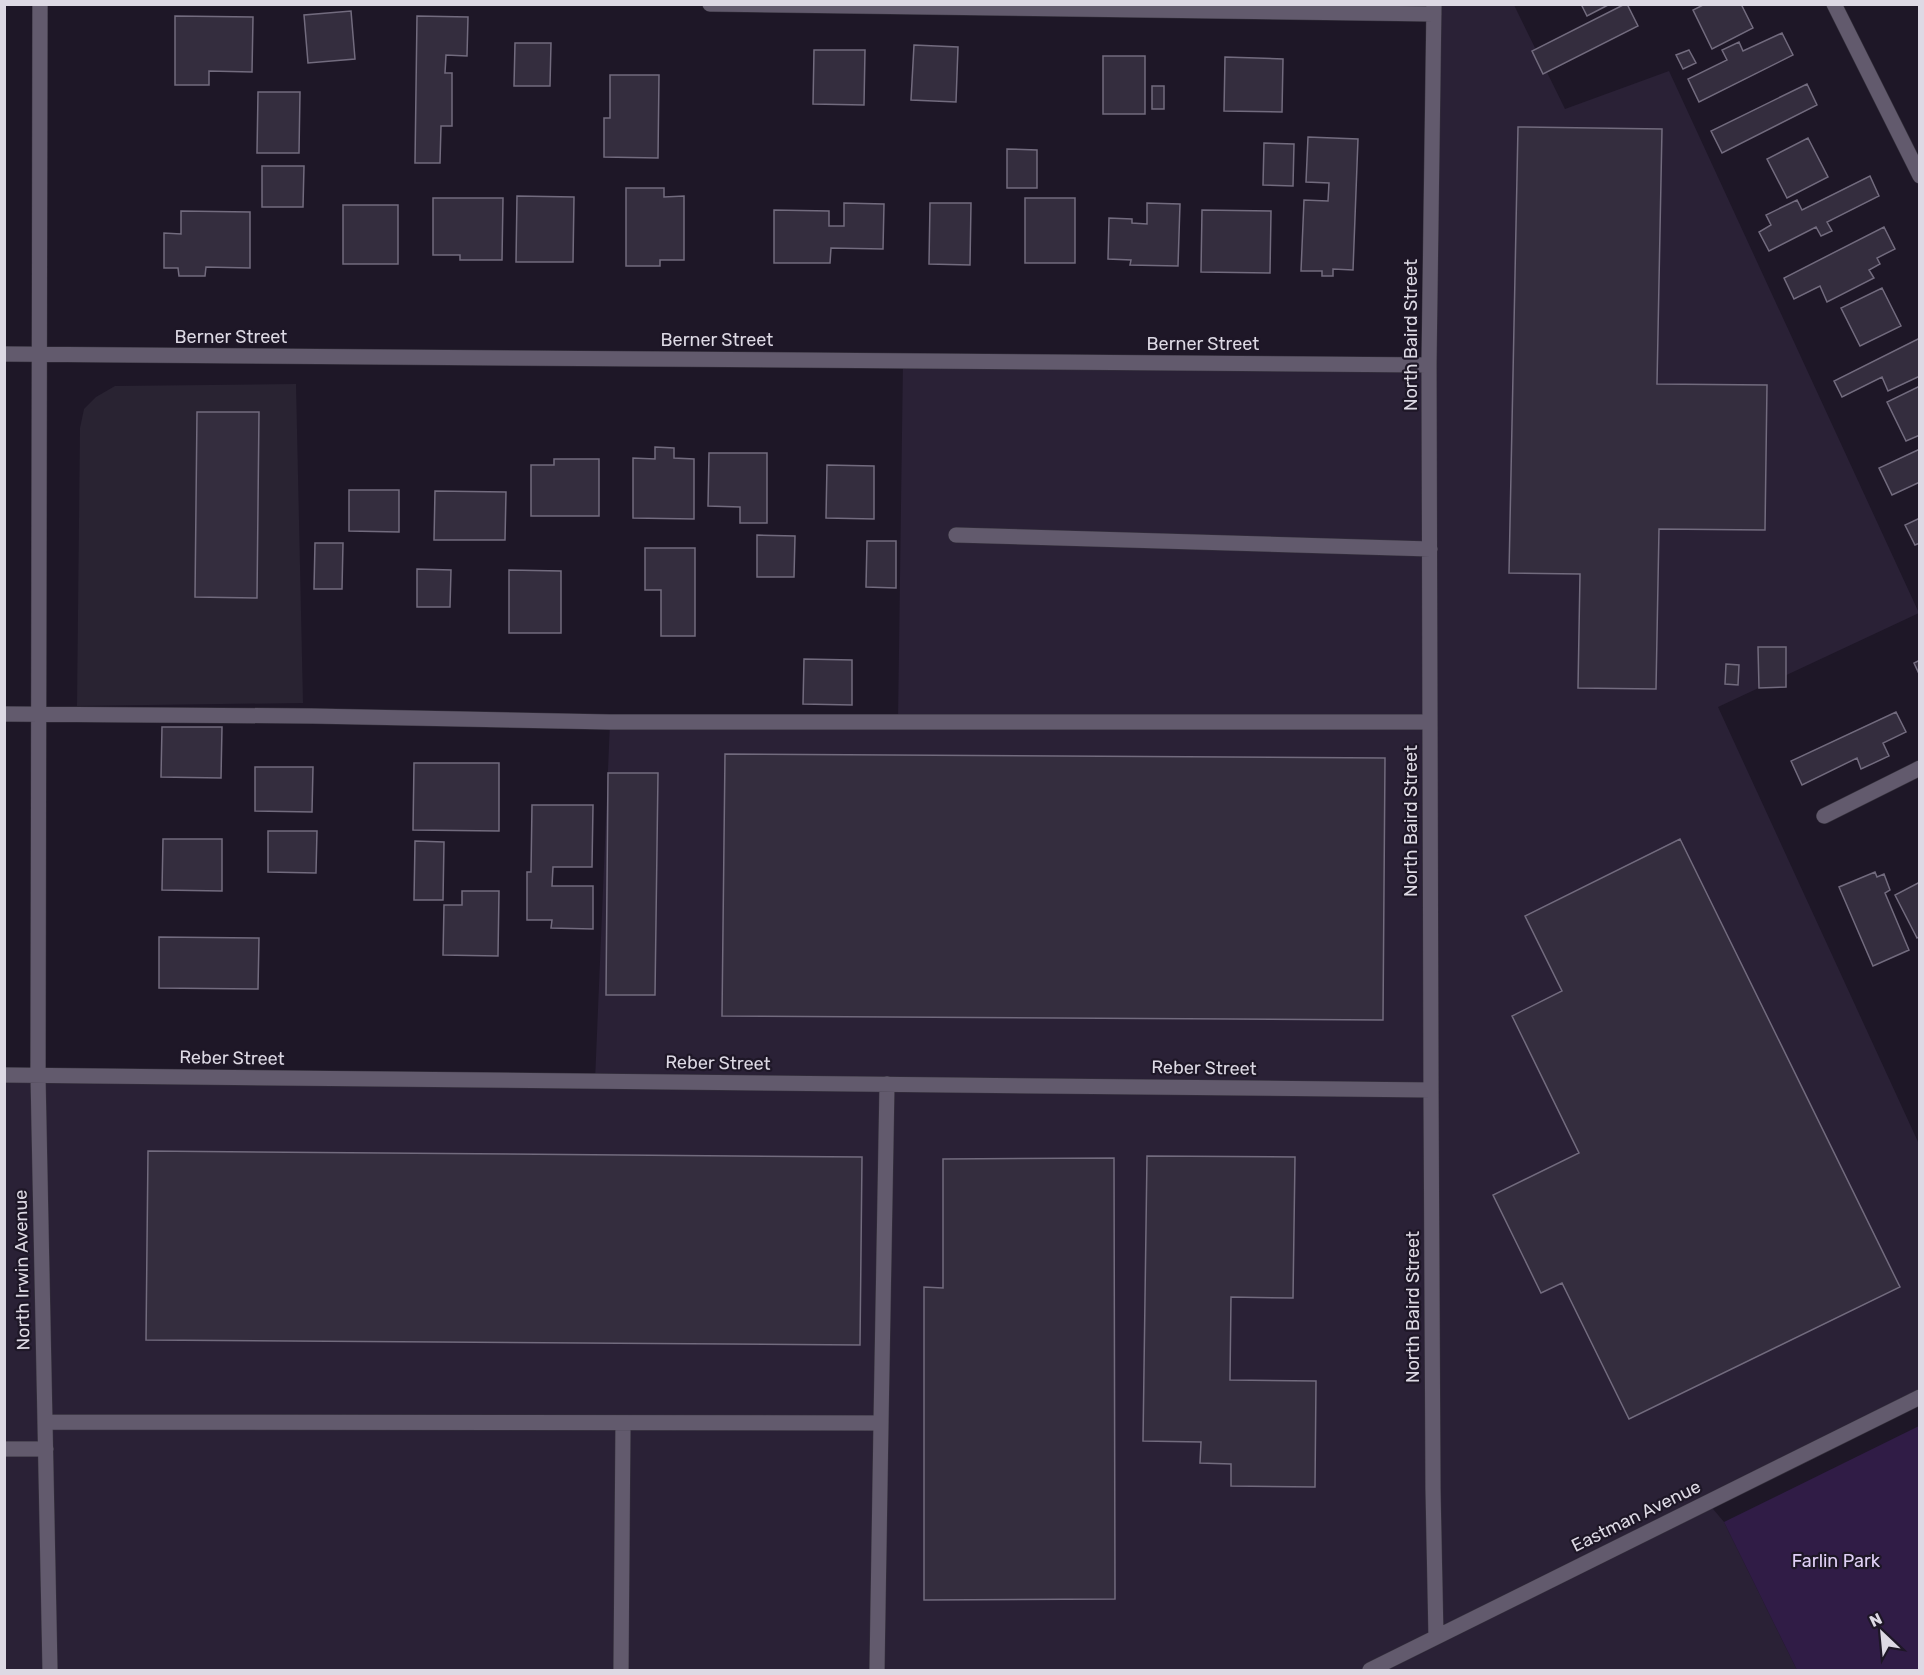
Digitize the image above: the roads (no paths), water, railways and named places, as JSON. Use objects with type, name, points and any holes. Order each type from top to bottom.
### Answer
[{"type":"street","name":"North Irwin Avenue","points":[[40,4],[38,1076],[50,1671]]},
{"type":"street","points":[[710,4],[1434,9]]},
{"type":"street","points":[[1834,4],[1920,176]]},
{"type":"street","name":"North Baird Street","points":[[1434,9],[1429,365],[1433,1478],[1436,1637]]},
{"type":"street","name":"Berner Street","points":[[4,354],[1429,365]]},
{"type":"street","points":[[956,535],[1430,549]]},
{"type":"street","points":[[4,714],[312,716],[610,722],[1430,722]]},
{"type":"street","points":[[1824,816],[1920,768]]},
{"type":"street","name":"Reber Street","points":[[4,1075],[1431,1090]]},
{"type":"street","points":[[877,1671],[887,1084]]},
{"type":"street","name":"Eastman Avenue","points":[[1370,1671],[1920,1397]]},
{"type":"street","points":[[45,1422],[881,1423]]},
{"type":"street","points":[[621,1671],[623,1423]]},
{"type":"street","points":[[4,1449],[45,1449]]},
{"type":"park label","name":"Farlin Park","points":[[1836,1561]]}]
